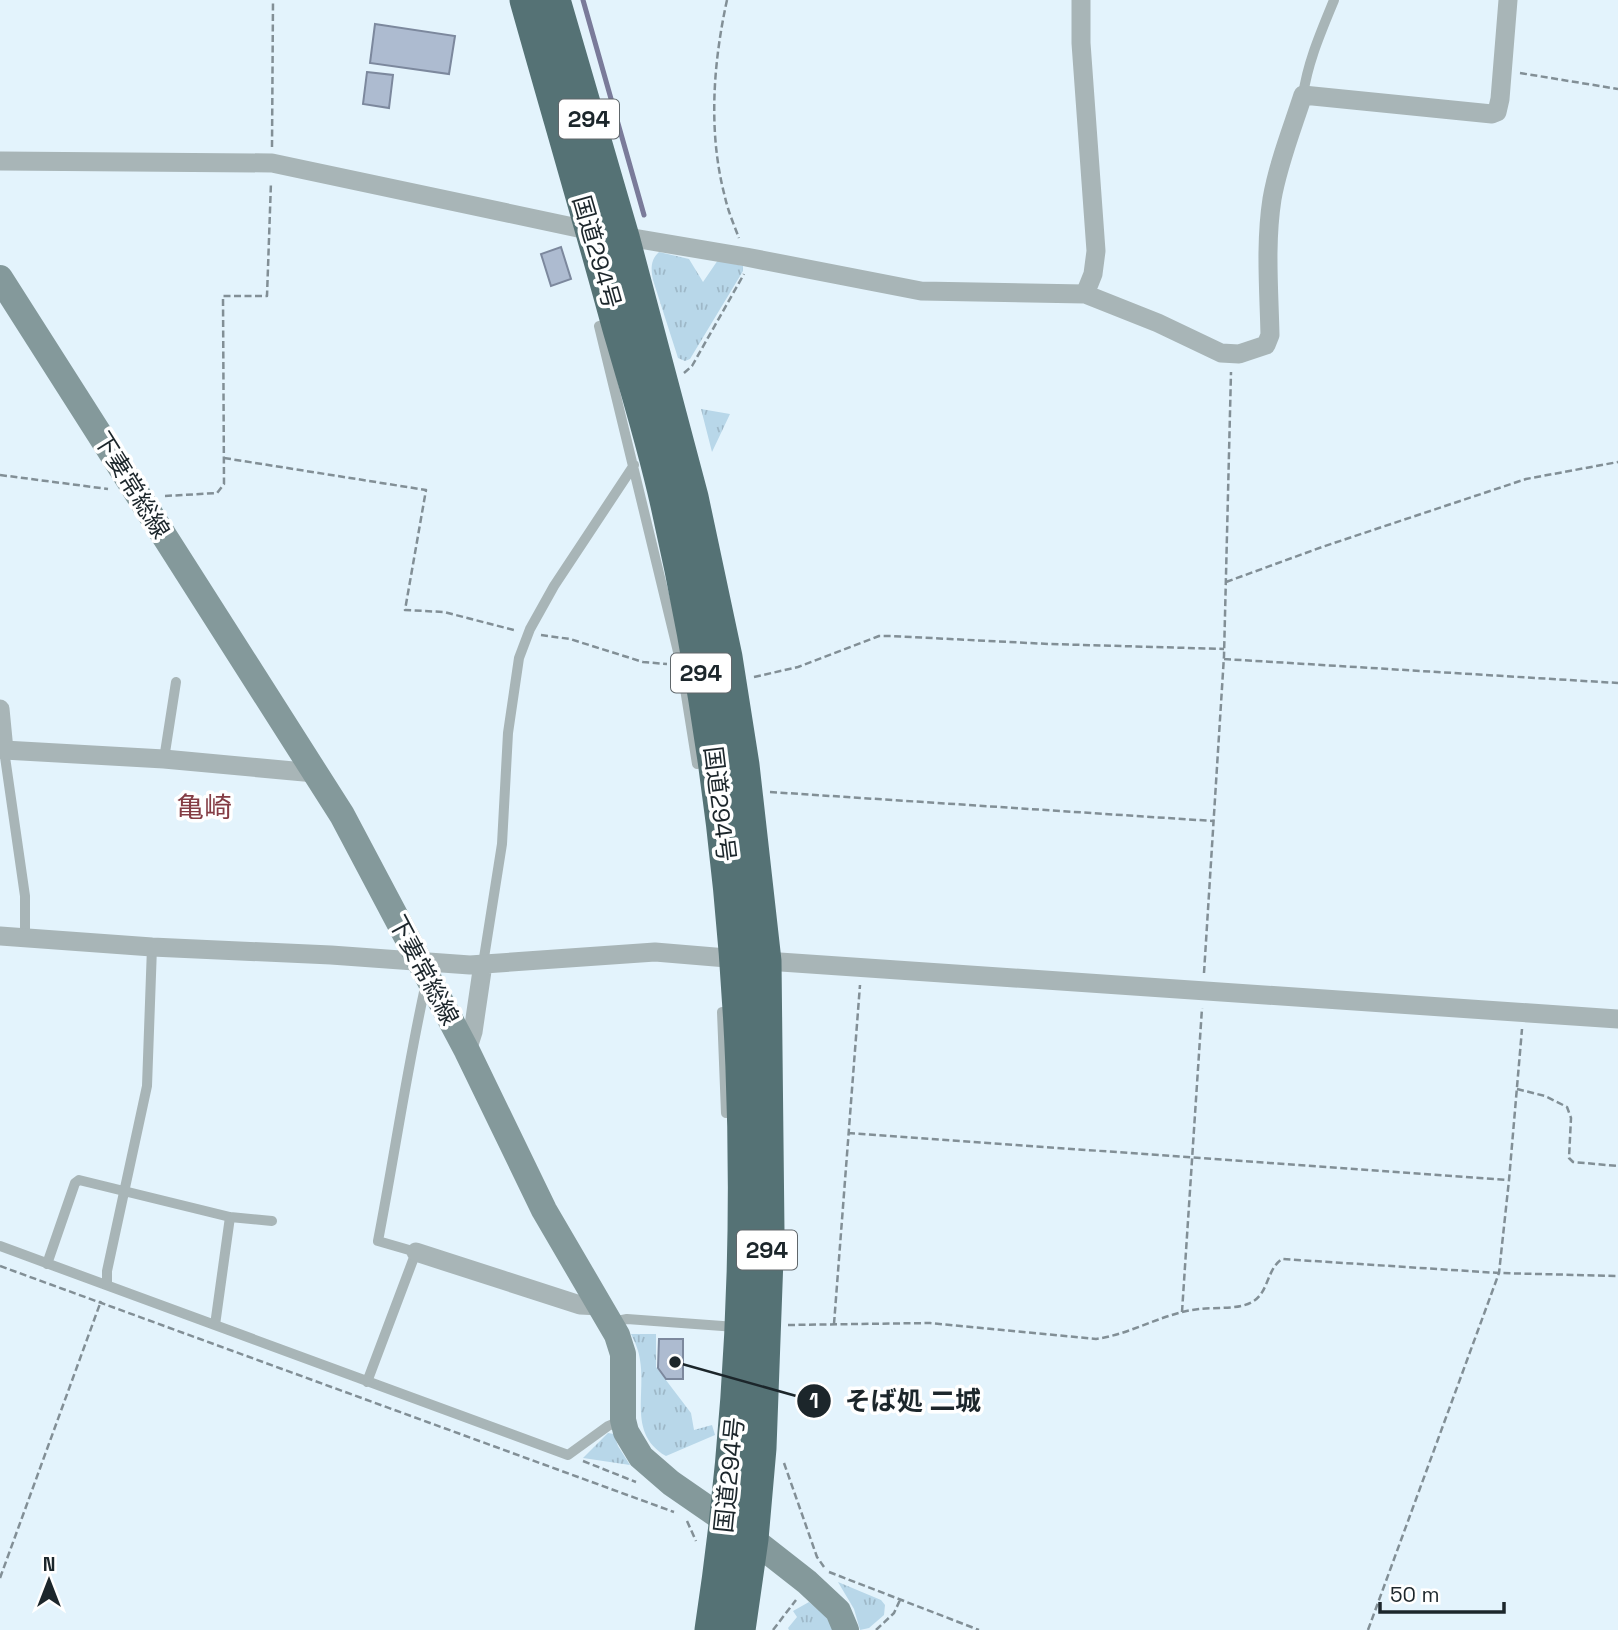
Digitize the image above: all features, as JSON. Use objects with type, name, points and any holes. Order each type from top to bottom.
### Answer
[{"type":"highway","name":"国道294号","points":[[527,0],[608,234],[692,497],[721,631],[743,765],[732,959],[768,1231],[760,1448],[710,1630]]},
{"type":"highway","name":"国道294号","points":[[554,0],[608,234],[617,321],[667,502],[699,662],[717,775],[745,1126],[745,1231],[730,1323],[739,1530],[739,1630]]},
{"type":"main road","name":"下妻常総線","points":[[0,278],[342,815],[467,1051],[544,1210],[605,1314],[623,1354],[623,1420],[626,1432],[641,1457],[671,1483],[739,1530],[831,1603],[844,1622],[846,1630]]},
{"type":"street","points":[[1081,0],[1081,43],[1096,251],[1093,274],[1085,294]]},
{"type":"street","points":[[0,161],[271,163],[608,234],[921,291],[1085,294],[1158,323],[1221,353],[1232,355],[1257,349],[1269,342],[1268,227],[1278,173],[1303,96],[1492,114],[1498,108],[1508,0]]},
{"type":"street","points":[[0,709],[4,750],[315,773]]},
{"type":"street","points":[[0,936],[152,947],[331,955],[426,972],[470,965],[654,952],[1618,1019]]},
{"type":"street","points":[[467,1051],[473,1032],[483,964]]},
{"type":"street","points":[[415,1252],[605,1314]]},
{"type":"lane","points":[[1303,96],[1314,48],[1334,0]]},
{"type":"lane","points":[[617,321],[599,326],[681,664],[698,771]]},
{"type":"lane","points":[[483,964],[502,844],[508,733],[519,658],[528,634],[554,586],[634,465]]},
{"type":"lane","points":[[164,760],[176,682]]},
{"type":"lane","points":[[4,750],[25,895],[25,937]]},
{"type":"lane","points":[[107,1285],[107,1271],[147,1086],[152,947]]},
{"type":"lane","points":[[367,1382],[415,1252],[378,1241],[426,972]]},
{"type":"lane","points":[[722,998],[727,1118]]},
{"type":"lane","points":[[47,1264],[75,1183],[79,1180],[230,1217],[271,1220]]},
{"type":"lane","points":[[215,1325],[230,1217]]},
{"type":"lane","points":[[0,1246],[568,1455],[608,1426],[623,1420]]},
{"type":"lane","points":[[605,1314],[627,1318],[730,1323]]},
{"type":"path","points":[[0,474],[139,496],[217,493],[224,484],[223,296],[267,296],[273,0]]},
{"type":"path","points":[[679,377],[691,366],[749,258],[725,199],[714,120],[716,72],[727,0]]},
{"type":"path","points":[[1503,70],[1618,89]]},
{"type":"path","points":[[1182,1312],[1224,659],[1232,355]]},
{"type":"path","points":[[223,458],[426,490],[405,610],[444,612],[528,634],[570,639],[643,662],[681,664]]},
{"type":"path","points":[[1226,582],[1322,547],[1526,480],[1618,462]]},
{"type":"path","points":[[748,679],[798,667],[879,636],[1224,649]]},
{"type":"path","points":[[1224,659],[1618,683]]},
{"type":"path","points":[[763,791],[1213,821]]},
{"type":"path","points":[[834,1324],[861,968]]},
{"type":"path","points":[[1368,1630],[1499,1273],[1524,1012]]},
{"type":"path","points":[[1517,1088],[1545,1096],[1567,1107],[1571,1118],[1569,1158],[1573,1162],[1618,1166]]},
{"type":"path","points":[[848,1133],[1509,1180]]},
{"type":"path","points":[[785,1325],[930,1324],[1096,1339],[1117,1336],[1182,1312],[1248,1304],[1262,1293],[1270,1270],[1282,1259],[1499,1273],[1618,1276]]},
{"type":"path","points":[[0,1266],[657,1508],[684,1515],[674,1506]]},
{"type":"path","points":[[0,1578],[107,1285]]},
{"type":"path","points":[[568,1455],[638,1483]]},
{"type":"path","points":[[781,1455],[817,1557],[827,1571],[979,1630]]},
{"type":"path","points":[[876,1630],[894,1613],[900,1599]]},
{"type":"path","points":[[773,1630],[794,1601]]},
{"type":"green space","points":[[659,252],[689,259],[703,282],[718,260],[743,266],[743,271],[690,359],[685,361],[678,358],[653,280],[653,262]]},
{"type":"green space","points":[[701,409],[730,414],[712,452]]},
{"type":"green space","points":[[631,1334],[656,1334],[656,1367],[691,1413],[694,1430],[712,1425],[715,1435],[666,1456],[654,1447],[643,1425],[640,1360]]},
{"type":"green space","points":[[608,1433],[614,1434],[630,1465],[583,1458]]},
{"type":"green space","points":[[838,1582],[881,1600],[885,1605],[884,1615],[869,1628],[860,1630],[854,1609]]},
{"type":"green space","points":[[809,1602],[829,1619],[835,1630],[789,1630],[797,1617],[793,1611]]},
{"type":"building","points":[[375,24],[455,36],[449,74],[370,63]]},
{"type":"building","points":[[367,72],[393,75],[389,108],[363,104]]},
{"type":"building","points":[[561,247],[571,279],[551,286],[541,254]]},
{"type":"building","points":[[659,1339],[683,1339],[683,1379],[666,1379],[658,1368]]},
{"type":"waterway","points":[[583,0],[644,215]]},
{"type":"place","name":"そば処 二城","points":[[675,1362]]},
{"type":"district","name":"亀崎","points":[[204,807]]}]
